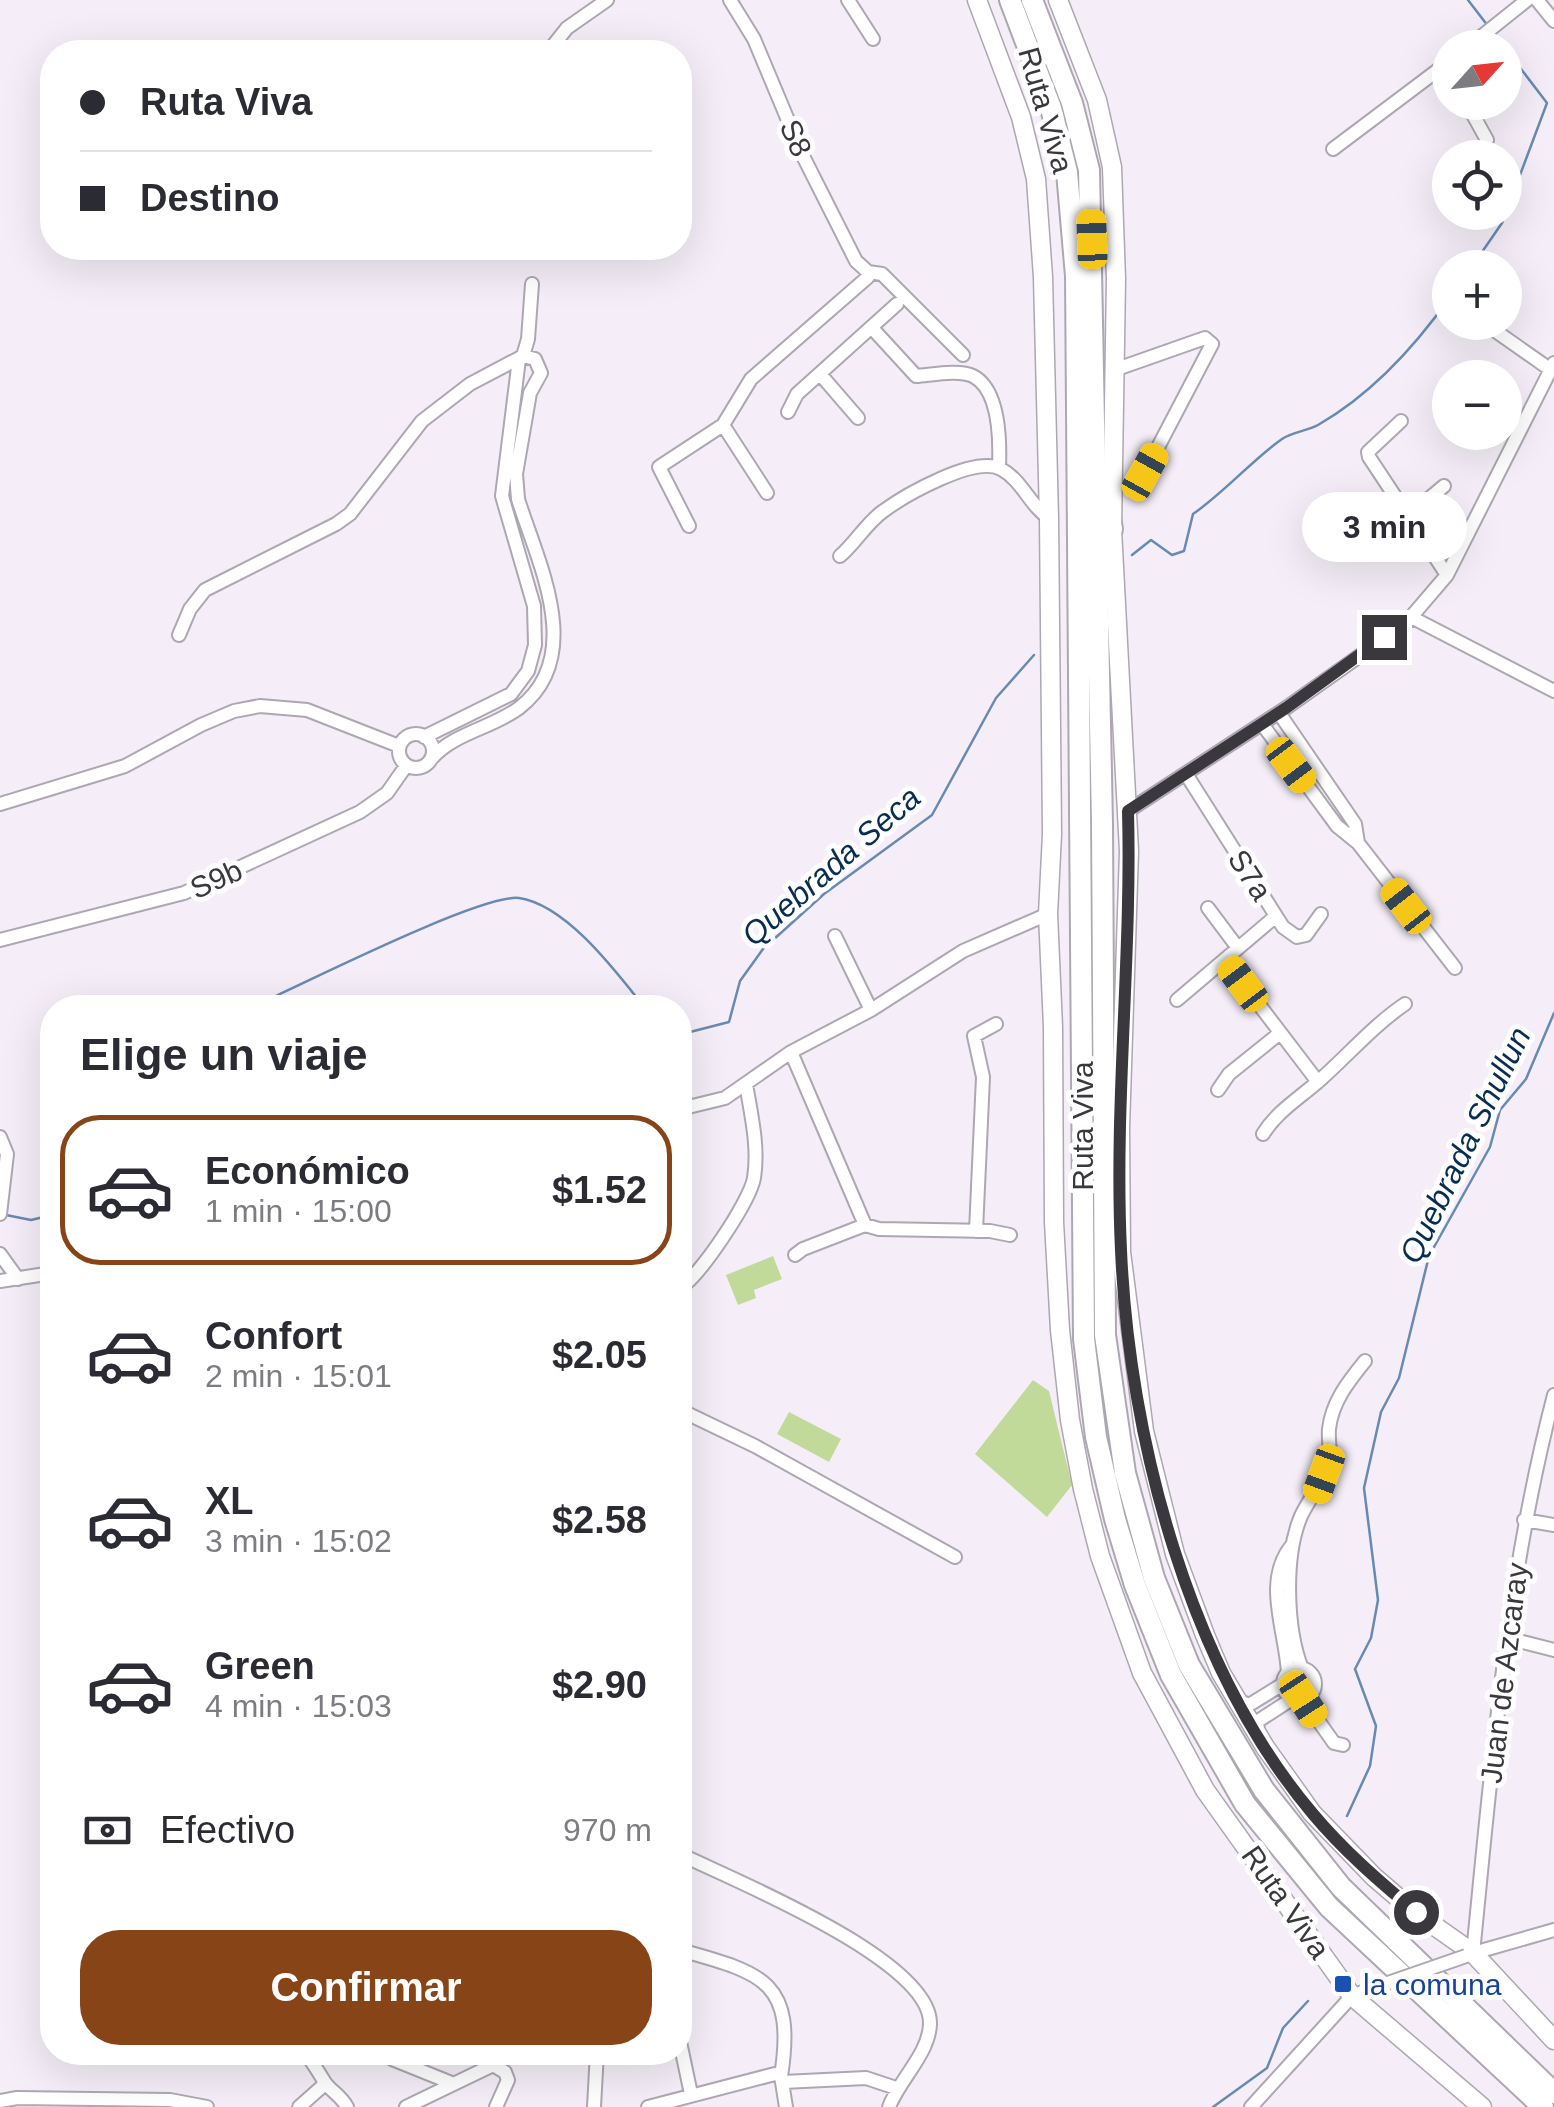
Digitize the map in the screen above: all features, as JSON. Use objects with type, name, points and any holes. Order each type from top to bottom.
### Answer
[{"type":"highway","name":"Ruta Viva","points":[[1010,0],[1051,108],[1068,172],[1076,276],[1084,1338],[1096,1438],[1115,1519],[1135,1585],[1172,1675],[1245,1804],[1329,1907],[1544,2107]]},
{"type":"highway","name":"Ruta Viva","points":[[1032,0],[1072,103],[1088,170],[1096,444],[1104,1335],[1117,1435],[1135,1513],[1154,1578],[1189,1665],[1264,1790],[1341,1887],[1554,2093]]},
{"type":"highway","points":[[1096,444],[1112,529]]},
{"type":"main road","name":"Ruta Viva","points":[[977,0],[1021,117],[1036,179],[1050,518],[1052,834],[1048,914],[1054,1222],[1070,1420],[1100,1556],[1142,1673],[1206,1790],[1357,1994],[1482,2107]]},
{"type":"main road","name":"Ruta Viva","points":[[1058,0],[1097,100],[1112,167],[1116,279],[1112,529],[1128,811],[1121,1252],[1144,1431],[1176,1554],[1205,1635],[1257,1733],[1312,1813],[1374,1877],[1469,1954],[1554,2040]]},
{"type":"street","points":[[558,40],[567,28],[607,0]]},
{"type":"street","name":"S8","points":[[730,0],[754,39],[804,156],[856,261],[868,272],[882,274],[964,355]]},
{"type":"street","points":[[848,0],[873,39]]},
{"type":"street","points":[[1490,30],[1527,0]]},
{"type":"street","points":[[1537,0],[1554,20]]},
{"type":"street","points":[[1332,149],[1432,78]]},
{"type":"street","points":[[1475,120],[1486,140]]},
{"type":"street","points":[[689,526],[660,467],[723,425],[751,379],[843,300],[868,277],[868,272]]},
{"type":"street","points":[[179,635],[190,609],[205,590],[350,514],[422,421],[488,372],[521,358],[536,359],[540,373],[530,392],[516,474],[518,498],[554,620],[552,649],[538,684],[519,708],[445,746],[424,767],[406,766],[399,753],[400,746],[412,734],[424,736],[511,694],[521,684],[532,659],[534,606],[502,496],[501,480],[518,390],[515,370],[521,358],[528,339],[532,284]]},
{"type":"street","points":[[788,412],[797,394],[897,304]]},
{"type":"street","points":[[872,328],[916,376],[969,374],[983,385],[999,421],[999,467]]},
{"type":"street","points":[[1114,370],[1205,338],[1212,344],[1145,472]]},
{"type":"street","points":[[1128,811],[1279,713],[1411,617],[1447,575],[1553,367],[1511,340]]},
{"type":"street","points":[[820,374],[858,418]]},
{"type":"street","points":[[1401,421],[1368,454],[1447,575]]},
{"type":"street","points":[[723,425],[767,493]]},
{"type":"street","points":[[840,556],[881,512],[930,484],[977,466],[999,467],[1050,518]]},
{"type":"street","points":[[1407,517],[1444,486]]},
{"type":"street","points":[[1411,617],[1554,691]]},
{"type":"street","points":[[0,804],[125,766],[201,725],[234,711],[260,706],[307,710],[400,746]]},
{"type":"street","points":[[1279,713],[1355,824],[1358,843]]},
{"type":"street","points":[[1262,724],[1337,826],[1358,843],[1455,968]]},
{"type":"street","points":[[424,736],[432,746],[432,758]]},
{"type":"street","name":"S9b","points":[[0,940],[184,894],[360,812],[387,792],[406,766]]},
{"type":"street","name":"S7a","points":[[1178,1000],[1276,916],[1186,774]]},
{"type":"street","points":[[1208,908],[1238,948]]},
{"type":"street","points":[[692,1106],[725,1098],[791,1052],[871,1010],[962,951],[1048,914]]},
{"type":"street","points":[[1276,916],[1298,937],[1313,928],[1321,914]]},
{"type":"street","points":[[835,936],[871,1010]]},
{"type":"street","points":[[1224,960],[1318,1082]]},
{"type":"street","points":[[1263,1134],[1274,1116],[1405,1004]]},
{"type":"street","points":[[976,1231],[983,1077],[974,1036],[996,1024]]},
{"type":"street","points":[[1218,1090],[1229,1074],[1280,1033]]},
{"type":"street","points":[[791,1052],[865,1225]]},
{"type":"street","points":[[692,1280],[754,1182],[753,1127],[746,1084]]},
{"type":"street","points":[[0,1137],[7,1154],[0,1214]]},
{"type":"street","points":[[795,1255],[865,1225],[1010,1235]]},
{"type":"street","points":[[0,1254],[18,1279]]},
{"type":"street","points":[[0,1281],[40,1275]]},
{"type":"street","points":[[1343,1746],[1334,1743],[1298,1699],[1291,1675],[1296,1652],[1290,1612],[1292,1544],[1302,1513],[1316,1494],[1329,1459],[1329,1431],[1339,1396],[1365,1362]]},
{"type":"street","name":"Juan de Azcaray","points":[[1469,1954],[1524,1520],[1539,1434],[1554,1395]]},
{"type":"street","points":[[692,1416],[755,1446],[955,1557]]},
{"type":"street","points":[[1524,1520],[1554,1524]]},
{"type":"street","points":[[1507,1638],[1554,1650]]},
{"type":"street","points":[[1237,1700],[1248,1704],[1291,1675],[1312,1675],[1314,1686],[1258,1720],[1257,1733]]},
{"type":"street","points":[[692,1860],[802,1911],[872,1952],[924,2004],[930,2026],[919,2056],[896,2088],[889,2107]]},
{"type":"street","points":[[1250,2107],[1357,1994],[1469,1954],[1554,1930]]},
{"type":"street","points":[[692,1953],[720,1961],[773,1990],[784,2012],[782,2079],[786,2107]]},
{"type":"street","points":[[316,2065],[325,2084],[340,2095],[346,2107]]},
{"type":"street","points":[[407,2065],[454,2084]]},
{"type":"street","points":[[406,2107],[493,2065],[500,2067],[508,2080],[496,2107]]},
{"type":"street","points":[[594,2107],[596,2065]]},
{"type":"street","points":[[685,2065],[691,2094]]},
{"type":"street","points":[[648,2107],[691,2094],[782,2079],[866,2078],[896,2088]]},
{"type":"street","points":[[299,2107],[325,2084]]},
{"type":"street","points":[[0,2101],[170,2100],[207,2107]]},
{"type":"green space","points":[[773,1256],[782,1279],[754,1290],[756,1298],[738,1305],[726,1275]]},
{"type":"green space","points":[[1033,1380],[1049,1391],[1072,1485],[1047,1517],[975,1454]]},
{"type":"green space","points":[[789,1412],[841,1439],[829,1462],[777,1434]]},
{"type":"waterway","name":"Quebrada Seca","points":[[1468,0],[1488,26]]},
{"type":"waterway","name":"Quebrada Seca","points":[[1483,250],[1502,223],[1547,103],[1522,70]]},
{"type":"waterway","name":"Quebrada Seca","points":[[1132,555],[1151,540],[1172,555],[1184,551],[1193,514],[1282,439],[1318,425],[1356,399],[1407,352],[1432,321]]},
{"type":"waterway","name":"Quebrada Seca","points":[[692,1031],[729,1022],[740,981],[763,949],[824,894],[932,815],[996,698],[1034,655]]},
{"type":"waterway","name":"Quebrada Seca","points":[[278,995],[471,909],[519,898],[537,903],[573,927],[634,995]]},
{"type":"waterway","name":"Quebrada Shullun","points":[[1347,1816],[1370,1766],[1376,1726],[1355,1669],[1371,1638],[1378,1600],[1364,1488],[1381,1412],[1399,1378],[1429,1256],[1490,1147],[1500,1110],[1526,1079],[1554,1013]]},
{"type":"waterway","name":"Quebrada Seca","points":[[6,1215],[40,1218]]},
{"type":"waterway","name":"Quebrada Shullun","points":[[1213,2107],[1267,2068],[1283,2028],[1308,2001]]},
{"type":"place","name":"la comuna","points":[[1343,1984]]},
{"type":"route","points":[[1384,637],[1286,708],[1128,811],[1121,1252],[1144,1431],[1176,1554],[1221,1673],[1265,1747],[1312,1813],[1374,1877],[1416,1912]]}]
